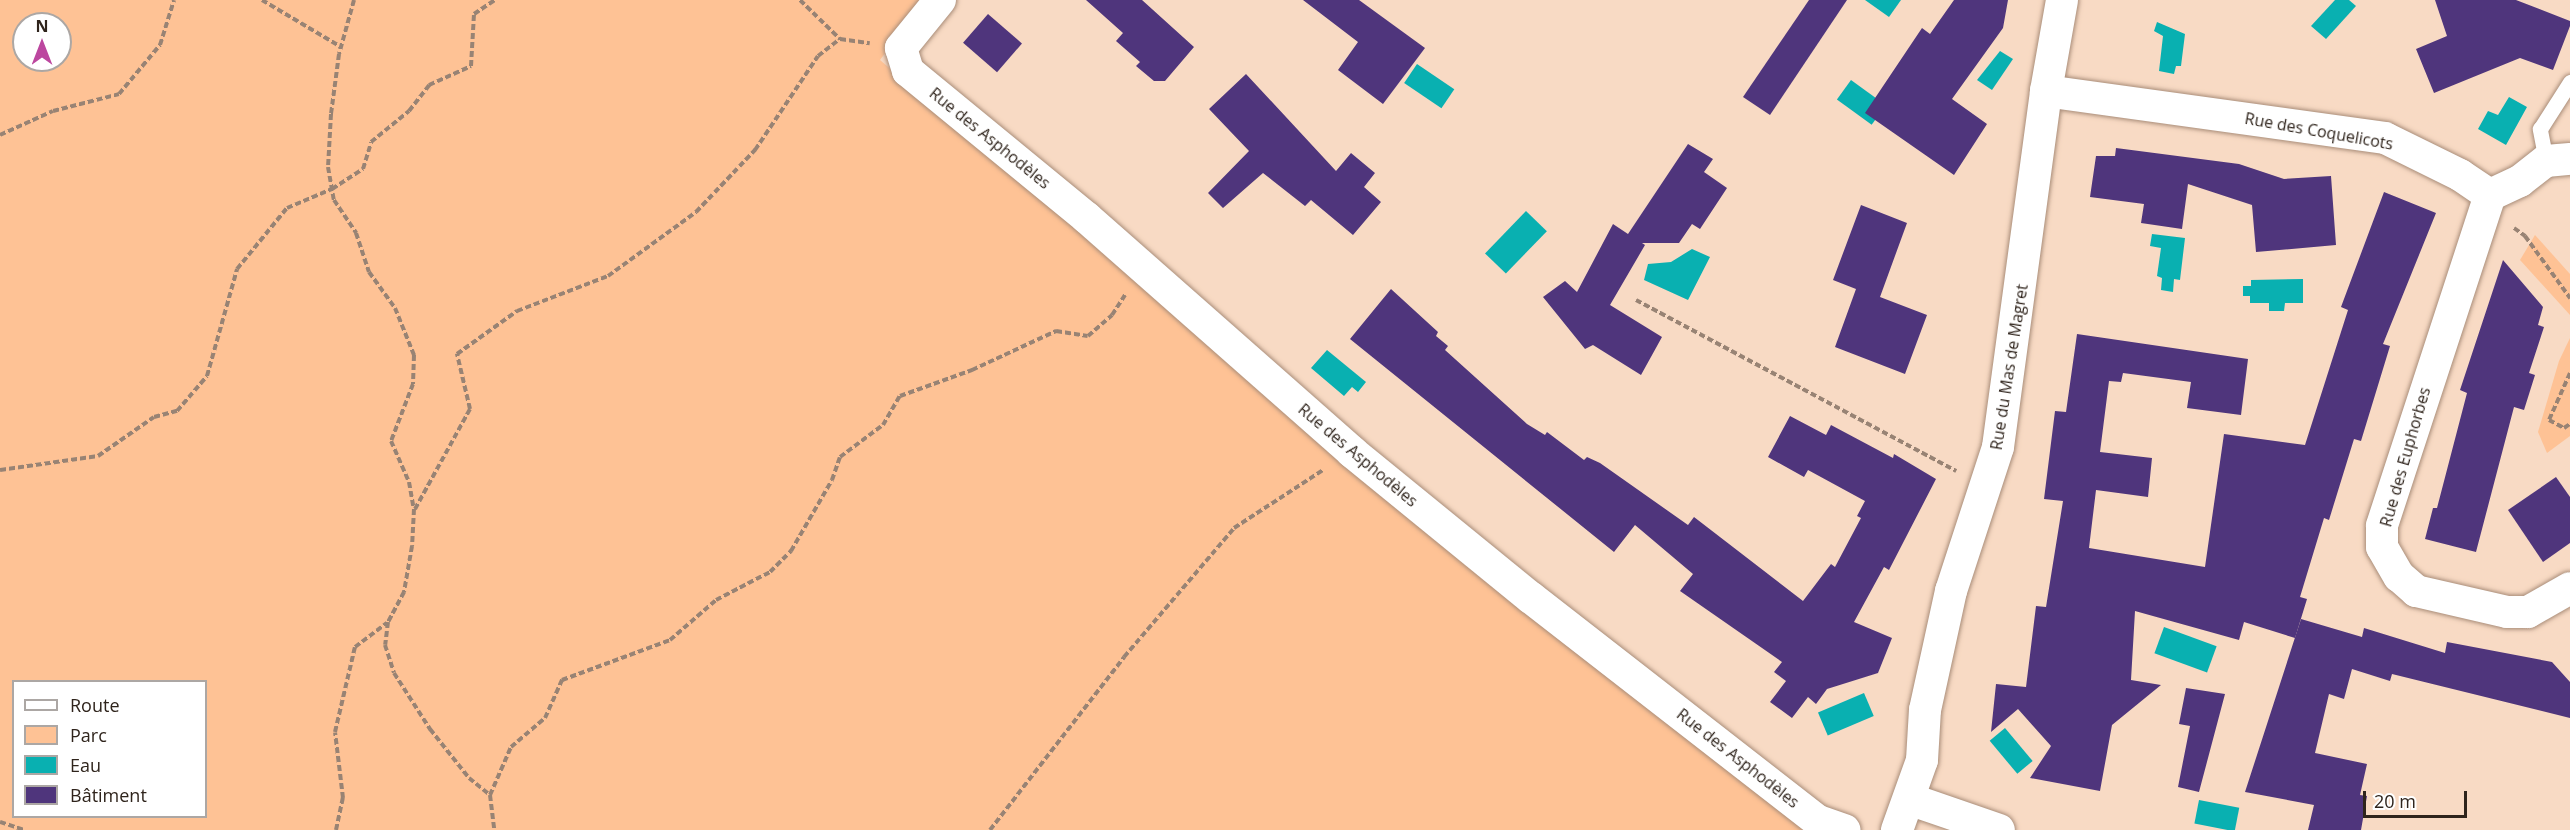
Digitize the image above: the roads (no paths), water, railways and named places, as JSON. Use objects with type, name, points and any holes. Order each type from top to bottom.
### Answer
[{"type":"street","name":"Rue des Asphodèles","points":[[940,0],[902,48],[908,71],[1143,268],[1352,452],[1530,597],[1818,821],[1844,830]]},
{"type":"street","name":"Rue du Mas de Magret","points":[[1897,830],[1922,760],[1925,710],[1951,591],[1998,447],[2046,91],[2062,0]]},
{"type":"street","name":"Rue des Coquelicots","points":[[2046,91],[2385,138],[2460,175],[2488,202]]},
{"type":"street","points":[[2488,202],[2558,160]]},
{"type":"street","name":"Rue des Euphorbes","points":[[2488,202],[2462,271],[2382,526],[2382,547],[2399,576],[2416,591],[2507,612],[2528,612],[2570,588]]},
{"type":"street","points":[[1909,798],[1999,830]]},
{"type":"lane","points":[[2558,160],[2540,129],[2570,82]]},
{"type":"water","points":[[1865,0],[1901,0],[1889,17]]},
{"type":"water","points":[[2335,0],[2349,0],[2356,6],[2326,39],[2311,26]]},
{"type":"water","points":[[2157,22],[2185,34],[2181,66],[2176,66],[2174,74],[2159,71],[2163,36],[2154,31]]},
{"type":"water","points":[[2000,51],[2013,59],[1992,90],[1977,80]]},
{"type":"water","points":[[1417,64],[1454,89],[1441,108],[1404,83]]},
{"type":"water","points":[[1851,80],[1886,105],[1872,125],[1837,99]]},
{"type":"water","points":[[2509,97],[2527,107],[2506,145],[2478,129],[2488,111],[2498,115]]},
{"type":"water","points":[[1526,211],[1547,231],[1506,274],[1485,253]]},
{"type":"water","points":[[2152,234],[2185,238],[2180,280],[2174,279],[2173,292],[2161,290],[2162,278],[2157,276],[2161,248],[2150,246]]},
{"type":"water","points":[[1692,249],[1710,257],[1688,300],[1644,280],[1648,264],[1671,262]]},
{"type":"water","points":[[2303,279],[2303,303],[2285,303],[2284,311],[2269,311],[2269,303],[2250,303],[2250,296],[2243,296],[2243,286],[2251,286],[2251,280]]},
{"type":"water","points":[[1327,350],[1366,382],[1358,392],[1352,387],[1344,396],[1311,368]]},
{"type":"water","points":[[2164,627],[2217,646],[2207,672],[2154,653]]},
{"type":"water","points":[[1864,693],[1874,716],[1828,736],[1818,713]]},
{"type":"water","points":[[2005,728],[2033,761],[2017,774],[1990,741]]},
{"type":"water","points":[[2199,800],[2239,808],[2235,830],[2194,824]]}]
